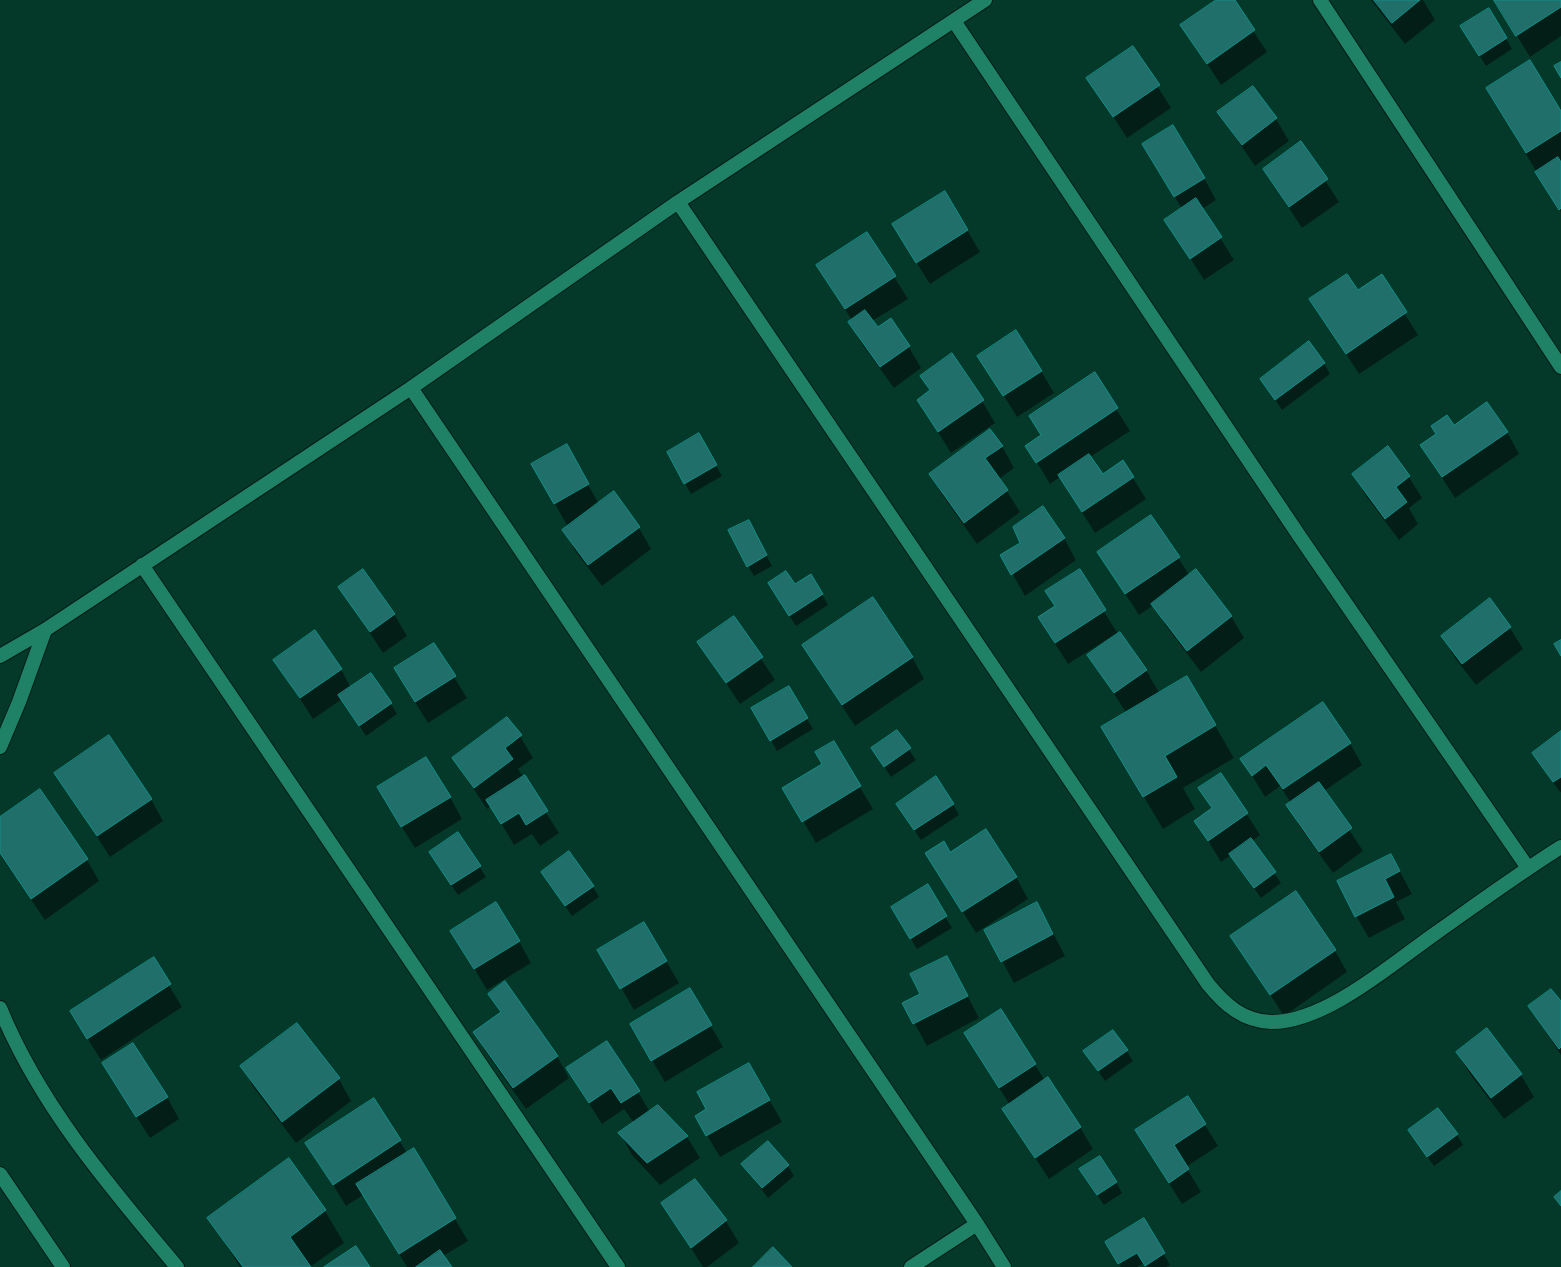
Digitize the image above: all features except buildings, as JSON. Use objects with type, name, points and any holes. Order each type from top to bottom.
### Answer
[{"type":"street","points":[[0,656],[45,630],[411,388],[678,202],[985,0]]},
{"type":"street","points":[[1320,0],[1561,366]]},
{"type":"street","points":[[954,21],[1300,537],[1528,868]]},
{"type":"street","points":[[678,202],[1208,984],[1230,1008],[1254,1019],[1271,1022],[1305,1016],[1348,996],[1528,868],[1561,847]]},
{"type":"street","points":[[411,388],[977,1224],[1004,1267]]},
{"type":"street","points":[[142,565],[618,1267]]},
{"type":"street","points":[[0,746],[20,702],[45,630]]},
{"type":"street","points":[[0,1008],[14,1044],[37,1086],[108,1185],[177,1267]]},
{"type":"street","points":[[0,1174],[63,1267]]},
{"type":"street","points":[[911,1267],[977,1224]]}]
